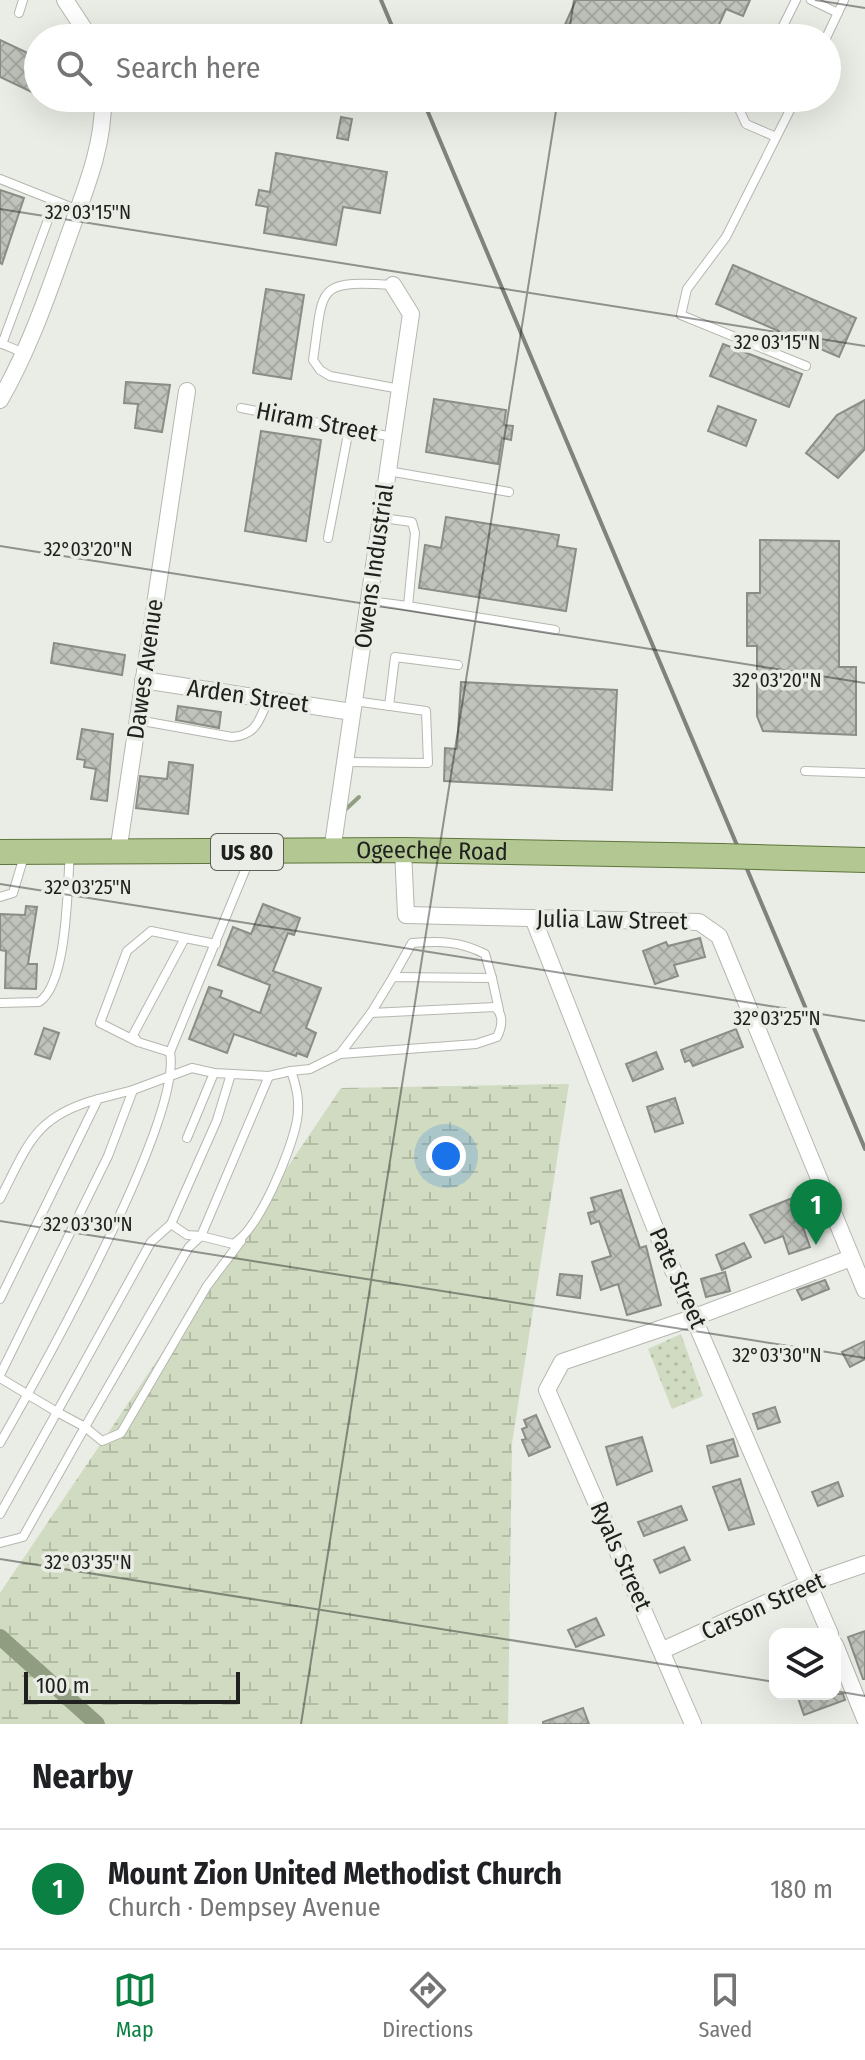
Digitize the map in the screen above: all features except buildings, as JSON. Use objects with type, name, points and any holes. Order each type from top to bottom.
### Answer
[{"type":"main road","name":"Ogeechee Road","points":[[0,852],[403,850],[865,860]]},
{"type":"street","points":[[65,0],[81,24]]},
{"type":"street","points":[[0,400],[24,353],[96,160],[104,112]]},
{"type":"street","name":"Owens Industrial","points":[[332,851],[411,314],[393,285]]},
{"type":"street","name":"Dawes Avenue","points":[[118,852],[187,391]]},
{"type":"street","name":"Arden Street","points":[[143,680],[269,699],[353,706]]},
{"type":"street","name":"Julia Law Street","points":[[403,850],[406,915],[699,922],[719,936],[865,1290]]},
{"type":"street","name":"Pate Street","points":[[533,918],[657,1233],[828,1628]]},
{"type":"street","points":[[695,1317],[851,1258]]},
{"type":"street","name":"Ryals Street","points":[[693,1724],[547,1390],[562,1362],[695,1317]]},
{"type":"street","name":"Carson Street","points":[[663,1650],[810,1583],[865,1564]]},
{"type":"street","points":[[841,1660],[865,1719]]},
{"type":"lane","points":[[19,13],[23,0]]},
{"type":"lane","points":[[784,24],[796,0]]},
{"type":"lane","points":[[811,0],[838,13]]},
{"type":"lane","points":[[833,24],[844,0]]},
{"type":"lane","points":[[740,112],[746,124],[776,137]]},
{"type":"lane","points":[[789,112],[726,237],[687,289],[681,315],[806,366]]},
{"type":"lane","points":[[0,179],[78,210]]},
{"type":"lane","points":[[24,353],[1,344],[55,201]]},
{"type":"lane","points":[[393,285],[340,283],[327,291],[322,303],[313,360],[320,370],[330,376],[400,389]]},
{"type":"lane","name":"Hiram Street","points":[[241,408],[393,437]]},
{"type":"lane","points":[[328,538],[349,429]]},
{"type":"lane","points":[[388,471],[509,492]]},
{"type":"lane","points":[[381,518],[412,522],[415,533],[408,606]]},
{"type":"lane","points":[[369,601],[555,630]]},
{"type":"lane","points":[[389,706],[395,657],[458,665]]},
{"type":"lane","points":[[137,720],[232,737],[247,736],[255,729],[269,699]]},
{"type":"lane","points":[[345,762],[428,763],[426,711],[389,706],[353,706]]},
{"type":"lane","points":[[805,771],[865,773]]},
{"type":"lane","points":[[0,897],[13,893],[25,852]]},
{"type":"lane","points":[[0,1003],[39,1002],[52,988],[63,933],[70,852]]},
{"type":"lane","points":[[0,1443],[59,1340],[129,1190],[172,1075],[170,1052],[253,852]]},
{"type":"lane","points":[[170,1052],[138,1042],[100,1023],[127,951],[151,931],[216,944]]},
{"type":"lane","points":[[138,1042],[133,1035],[185,938]]},
{"type":"lane","points":[[0,1199],[34,1134],[66,1108],[133,1090],[192,1068],[214,1073],[269,1076],[310,1069],[340,1054],[476,1044],[497,1037],[502,1027],[500,1010],[485,954],[463,942],[412,943],[371,1013],[340,1054]]},
{"type":"lane","points":[[393,977],[492,978]]},
{"type":"lane","points":[[371,1013],[495,1007],[500,1010]]},
{"type":"lane","points":[[133,1090],[108,1156],[0,1376],[85,1427],[102,1441],[121,1433],[207,1286],[244,1238],[283,1160],[297,1121],[299,1092],[291,1071]]},
{"type":"lane","points":[[187,1138],[214,1073]]},
{"type":"lane","points":[[0,1514],[151,1242],[171,1224],[217,1120],[231,1074]]},
{"type":"lane","points":[[0,1543],[23,1537],[189,1247],[201,1236],[269,1076]]},
{"type":"lane","points":[[0,1299],[98,1099]]},
{"type":"lane","points":[[171,1224],[187,1235],[233,1244],[244,1238]]},
{"type":"green space","points":[[569,1084],[512,1443],[508,1724],[0,1724],[0,1593],[341,1088]]},
{"type":"green space","points":[[681,1334],[703,1396],[672,1409],[648,1349]]},
{"type":"waterway","points":[[345,810],[359,797]]},
{"type":"waterway","points":[[0,1637],[97,1724]]},
{"type":"railway","points":[[381,0],[391,24]]},
{"type":"railway","points":[[428,112],[865,1149]]},
{"type":"place","name":"Mount Zion United Methodist Church","points":[[816,1245]]}]
